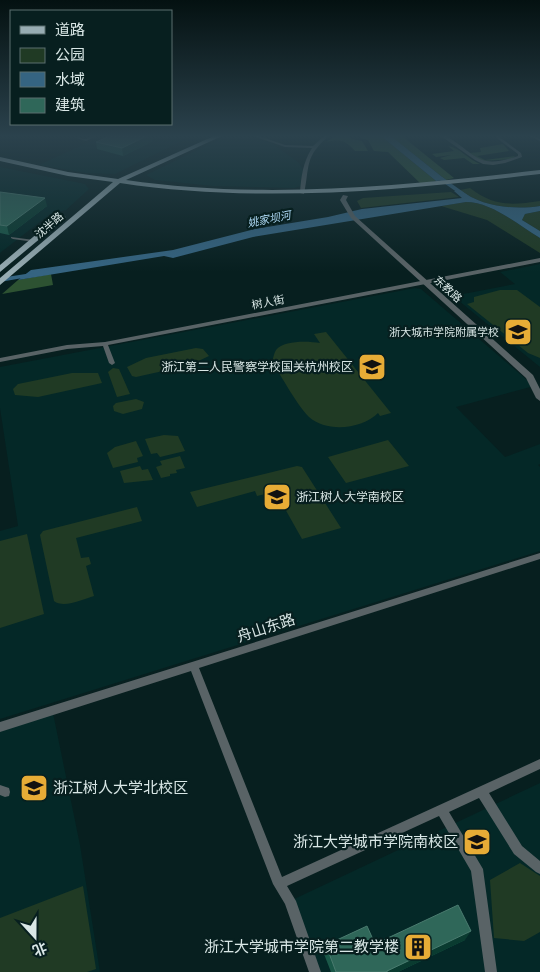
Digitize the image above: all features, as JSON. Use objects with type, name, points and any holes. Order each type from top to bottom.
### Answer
[{"type":"main road","points":[[102,181],[188,193],[256,197],[345,197],[496,181]]},
{"type":"main road","points":[[104,181],[203,190],[302,193],[345,197]]},
{"type":"main road","points":[[112,183],[116,181]]},
{"type":"main road","points":[[450,186],[480,181]]},
{"type":"main road","name":"沈半路","points":[[75,206],[112,183]]},
{"type":"main road","name":"沈半路","points":[[2,281],[112,183]]},
{"type":"main road","name":"沈半路","points":[[0,269],[68,212]]},
{"type":"street","points":[[302,193],[303,181]]},
{"type":"street","name":"东教路","points":[[345,197],[353,217],[367,227],[530,377],[538,388],[540,398]]},
{"type":"street","points":[[13,238],[34,241]]},
{"type":"street","name":"树人街","points":[[0,360],[67,347],[105,344],[540,260]]},
{"type":"street","name":"东教路","points":[[428,283],[540,377]]},
{"type":"street","points":[[105,344],[112,363]]},
{"type":"street","name":"舟山东路","points":[[0,727],[540,556]]},
{"type":"street","points":[[194,666],[279,884],[290,901],[315,972]]},
{"type":"street","points":[[279,884],[540,764]]},
{"type":"street","points":[[481,791],[518,850],[540,868]]},
{"type":"street","points":[[441,809],[477,869],[491,972]]},
{"type":"shaded area","points":[[0,181],[72,181],[85,184],[89,189],[66,210],[50,214],[0,253]]},
{"type":"shaded area","points":[[168,181],[302,181],[301,186],[294,188],[213,186]]},
{"type":"shaded area","name":"浙大城市学院附属学校","points":[[540,264],[540,367],[453,296],[515,284],[500,272]]},
{"type":"shaded area","name":"浙江树人大学南校区","points":[[415,288],[421,289],[534,386],[456,407],[505,457],[540,444],[540,464],[538,465],[540,467],[540,551],[0,719],[0,531],[18,526],[0,408],[0,367]]},
{"type":"shaded area","name":"浙江树人大学北校区","points":[[53,713],[80,845],[100,972],[0,972],[0,731]]},
{"type":"shaded area","name":"浙江大学城市学院南校区","points":[[540,783],[540,972],[315,972],[290,901]]},
{"type":"green space","points":[[418,181],[434,181],[421,184]]},
{"type":"green space","points":[[470,188],[495,202],[512,204],[540,201],[540,206],[520,208],[488,204],[460,190]]},
{"type":"green space","points":[[451,192],[459,197],[361,208],[357,201],[363,198]]},
{"type":"green space","points":[[466,202],[476,203],[495,210],[540,238],[540,253],[487,220],[441,206]]},
{"type":"green space","points":[[540,211],[540,231],[522,220],[525,214]]},
{"type":"green space","points":[[51,274],[53,285],[2,294],[18,280]]},
{"type":"green space","name":"浙大城市学院附属学校","points":[[500,290],[517,290],[540,307],[540,358],[528,353],[467,304],[474,302],[474,297]]},
{"type":"green space","points":[[326,332],[391,413],[380,416],[378,413],[363,423],[354,426],[335,427],[316,422],[304,412],[272,362],[276,350],[285,344],[320,343],[314,334]]},
{"type":"green space","points":[[196,348],[203,349],[209,356],[190,365],[136,377],[132,376],[127,367],[146,358]]},
{"type":"green space","points":[[113,368],[119,369],[130,394],[117,397],[108,372]]},
{"type":"green space","points":[[72,373],[98,373],[102,383],[38,397],[15,395],[13,389],[18,384]]},
{"type":"green space","points":[[136,399],[144,402],[142,409],[123,414],[114,411],[113,406],[116,403]]},
{"type":"green space","points":[[164,435],[178,436],[185,451],[160,457],[157,453],[151,454],[145,439]]},
{"type":"green space","points":[[388,440],[409,466],[346,483],[328,457]]},
{"type":"green space","points":[[136,441],[143,456],[137,458],[138,462],[113,468],[107,453],[115,447]]},
{"type":"green space","points":[[180,456],[185,468],[176,470],[177,473],[170,474],[170,476],[161,478],[156,467],[162,465],[160,461]]},
{"type":"green space","points":[[140,466],[142,470],[148,469],[153,480],[124,483],[120,471]]},
{"type":"green space","points":[[297,466],[302,467],[341,528],[302,539],[284,507],[273,510],[265,494],[257,496],[255,491],[197,507],[190,492]]},
{"type":"green space","points":[[137,507],[142,521],[76,538],[81,558],[89,557],[91,564],[86,566],[94,596],[68,604],[54,601],[40,535],[43,531]]},
{"type":"green space","points":[[27,534],[44,614],[0,628],[0,541]]},
{"type":"green space","points":[[520,863],[540,876],[540,932],[524,941],[494,938],[490,880]]},
{"type":"green space","points":[[83,886],[96,969],[87,972],[0,972],[0,918]]},
{"type":"water","points":[[460,190],[478,200],[498,206],[520,208],[540,206],[540,211],[525,214],[522,220],[540,231],[540,238],[495,210],[476,203],[466,202],[253,237],[173,258],[164,256],[18,280],[31,270],[173,250],[255,229],[328,217],[362,209],[462,198],[454,191]]},
{"type":"building","points":[[0,192],[45,198],[7,226],[0,225]]},
{"type":"building","name":"浙江大学城市学院第二教学楼","points":[[458,905],[471,931],[387,972],[336,972],[326,945],[367,926],[375,944]]},
{"type":"waterway","points":[[445,181],[466,196]]},
{"type":"waterway","name":"姚家坝河","points":[[0,280],[32,275]]},
{"type":"place","name":"浙大城市学院附属学校","points":[[518,332]]},
{"type":"place","name":"浙江第二人民警察学校国关杭州校区","points":[[372,367]]},
{"type":"place","name":"浙江树人大学南校区","points":[[277,497]]},
{"type":"place","name":"浙江树人大学北校区","points":[[34,788]]},
{"type":"place","name":"浙江大学城市学院南校区","points":[[477,842]]},
{"type":"place","name":"浙江大学城市学院第二教学楼","points":[[418,947]]}]
